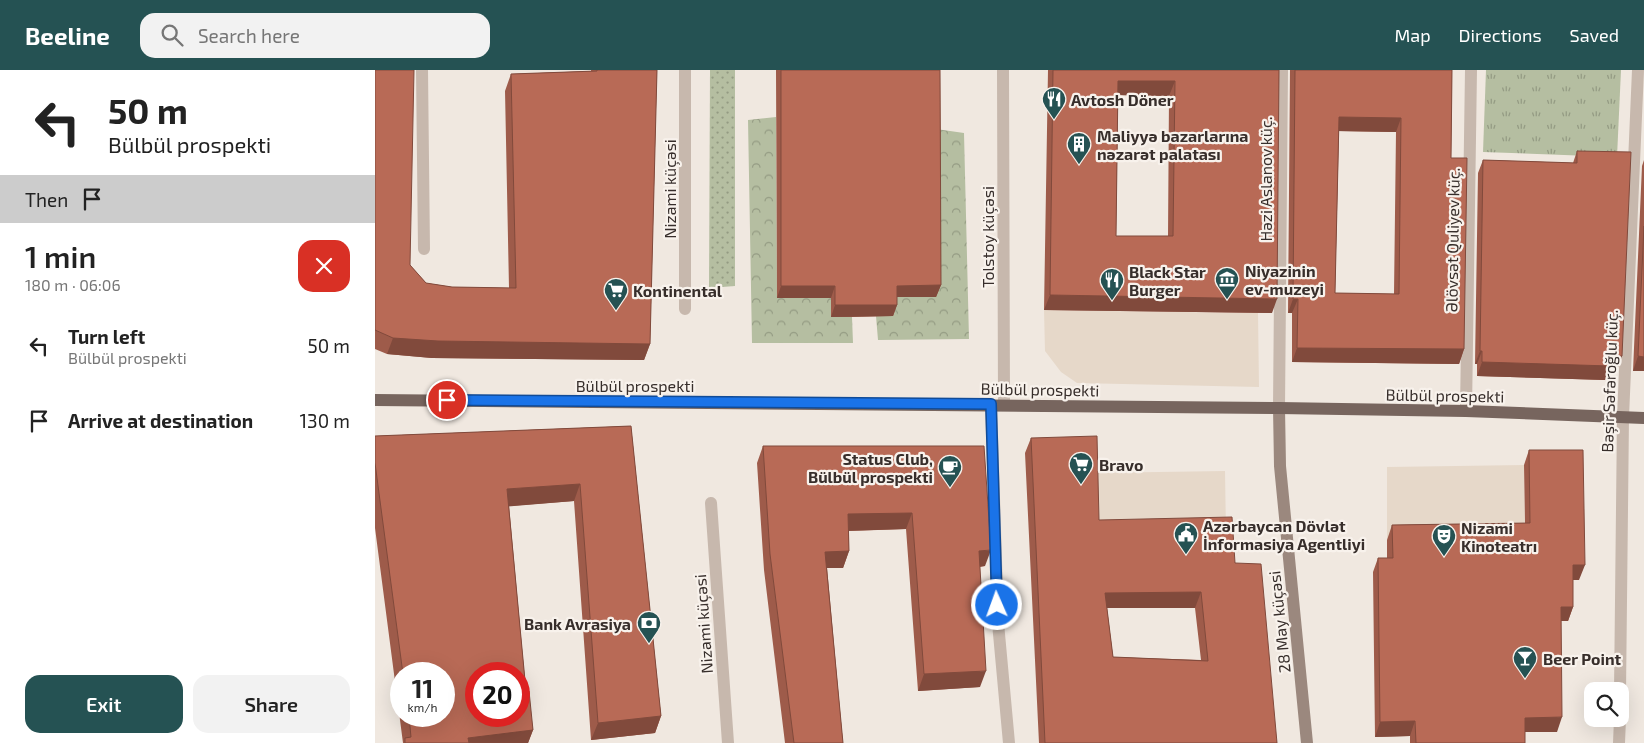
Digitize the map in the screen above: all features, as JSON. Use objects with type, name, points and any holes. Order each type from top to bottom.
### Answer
[{"type":"main road","name":"Bülbül prospekti","points":[[375,400],[1279,408],[1466,411],[1644,418]]},
{"type":"main road","name":"28 May küçəsi","points":[[1279,408],[1280,466],[1307,743]]},
{"type":"street","points":[[422,70],[425,249]]},
{"type":"street","name":"Nizami küçəsi","points":[[685,70],[685,309]]},
{"type":"street","name":"Tolstoy küçəsi","points":[[1003,70],[997,405],[998,623],[1009,743]]},
{"type":"street","name":"Həzi Aslanov küç.","points":[[1279,408],[1282,70]]},
{"type":"street","name":"Əlövsət Quliyev küç.","points":[[1466,411],[1471,70]]},
{"type":"street","name":"Bəşir Səfəroğlu küç.","points":[[1620,682],[1623,417],[1638,70]]},
{"type":"street","name":"Nizami küçəsi","points":[[711,503],[728,743]]},
{"type":"street","points":[[1619,743],[1620,727]]},
{"type":"green space","points":[[710,70],[735,70],[735,286],[709,288]]},
{"type":"green space","points":[[1486,70],[1621,70],[1617,157],[1483,152]]},
{"type":"green space","points":[[776,117],[777,297],[831,298],[831,317],[852,317],[853,343],[752,343],[748,120]]},
{"type":"green space","points":[[936,129],[964,133],[969,339],[878,340],[876,316],[893,297]]},
{"type":"shaded area","points":[[1044,310],[1258,313],[1259,387],[1077,383],[1061,372],[1045,351]]},
{"type":"shaded area","points":[[1524,465],[1525,538],[1387,540],[1387,467]]},
{"type":"shaded area","points":[[1225,471],[1226,533],[1093,536],[1092,473]]},
{"type":"building","points":[[375,70],[414,70],[410,265],[426,283],[452,287],[516,288],[511,74],[597,70],[657,70],[650,344],[438,341],[393,338],[375,330]]},
{"type":"building","points":[[781,70],[940,70],[941,285],[897,286],[897,305],[835,305],[835,286],[781,286]]},
{"type":"building","points":[[1053,70],[1279,70],[1277,299],[1050,295]],"holes":[[[1118,81],[1175,81],[1173,236],[1116,236]]]},
{"type":"building","points":[[1295,70],[1452,70],[1451,158],[1467,158],[1464,349],[1297,348],[1298,299],[1293,299]],"holes":[[[1339,117],[1401,118],[1399,294],[1335,293]]]},
{"type":"building","points":[[1577,151],[1631,152],[1622,356],[1611,356],[1610,366],[1482,362],[1482,351],[1480,351],[1483,160],[1577,163]]},
{"type":"building","points":[[1644,226],[1644,357],[1638,356]]},
{"type":"building","points":[[631,426],[661,716],[598,723],[580,484],[507,489],[523,662],[465,662],[465,727],[530,727],[530,701],[533,730],[468,738],[469,743],[405,743],[405,738],[411,737],[410,727],[455,727],[455,662],[401,662],[375,463],[375,436]]},
{"type":"building","points":[[1097,436],[1099,520],[1232,517],[1235,563],[1261,564],[1277,743],[1045,743],[1031,438]],"holes":[[[1201,592],[1208,661],[1113,657],[1105,593]]]},
{"type":"building","points":[[763,446],[984,446],[991,550],[979,551],[986,671],[924,674],[912,513],[848,514],[849,551],[825,552],[843,743],[794,743],[770,554]]},
{"type":"building","points":[[1529,450],[1583,450],[1585,565],[1573,565],[1573,607],[1561,607],[1562,717],[1525,718],[1525,743],[1416,743],[1415,721],[1380,722],[1378,558],[1393,558],[1392,525],[1530,523]]},
{"type":"place","name":"Avtosh Döner","points":[[1054,120]]},
{"type":"place","name":"Maliyyə bazarlarına nəzarət palatası","points":[[1079,165]]},
{"type":"place","name":"Niyazinin ev-muzeyi","points":[[1227,300]]},
{"type":"place","name":"Black Star Burger","points":[[1112,301]]},
{"type":"place","name":"Kontinental","points":[[616,311]]},
{"type":"place","name":"Bravo","points":[[1081,485]]},
{"type":"place","name":"Status Club, Bülbül prospekti","points":[[950,488]]},
{"type":"place","name":"Azərbaycan Dövlət İnformasiya Agentliyi","points":[[1186,555]]},
{"type":"place","name":"Nizami Kinoteatrı","points":[[1444,557]]},
{"type":"place","name":"Bank Avrasiya","points":[[649,644]]},
{"type":"place","name":"Beer Point","points":[[1525,679]]},
{"type":"route","points":[[447,400],[991,404],[997,605]]}]
